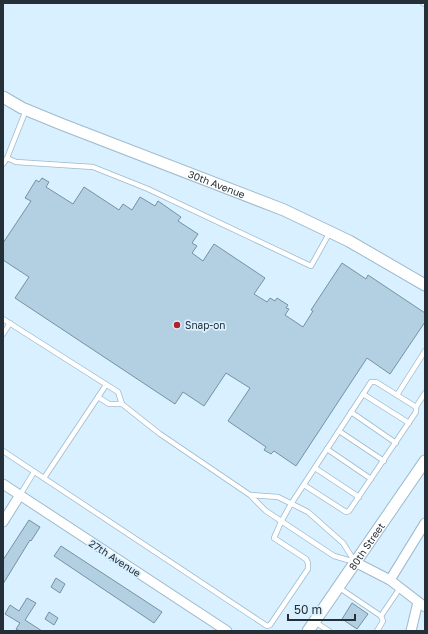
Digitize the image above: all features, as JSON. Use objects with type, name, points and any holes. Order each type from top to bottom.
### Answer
[{"type":"street","name":"30th Avenue","points":[[3,97],[26,110],[60,124],[284,210],[349,241],[425,285]]},
{"type":"street","name":"80th Street","points":[[308,631],[425,461]]},
{"type":"street","name":"27th Avenue","points":[[3,484],[227,631]]},
{"type":"street","points":[[3,522],[20,495]]},
{"type":"street","points":[[390,580],[425,523]]},
{"type":"street","points":[[355,562],[390,580],[421,604],[411,631]]},
{"type":"lane","points":[[3,164],[7,158],[26,110]]},
{"type":"lane","points":[[7,158],[16,162],[93,167],[148,189],[311,266],[330,232]]},
{"type":"lane","points":[[3,318],[118,392],[122,404],[160,434],[250,495],[266,511],[281,522],[334,556],[355,562]]},
{"type":"lane","points":[[3,334],[10,323]]},
{"type":"lane","points":[[396,394],[425,351]]},
{"type":"lane","points":[[3,451],[265,625],[269,626],[309,566],[306,559],[274,538],[291,504],[371,382],[374,381],[416,407]]},
{"type":"lane","points":[[44,478],[106,385]]},
{"type":"lane","points":[[304,485],[346,512],[349,511],[409,423],[416,412],[416,407],[425,393]]},
{"type":"lane","points":[[363,394],[409,423]]},
{"type":"lane","points":[[98,397],[109,404],[122,404]]},
{"type":"lane","points":[[351,412],[396,443]]},
{"type":"lane","points":[[339,431],[384,461]]},
{"type":"lane","points":[[327,449],[371,479]]},
{"type":"lane","points":[[315,468],[359,497]]},
{"type":"lane","points":[[20,495],[34,472]]},
{"type":"lane","points":[[250,495],[278,497],[308,512],[341,542],[355,562]]},
{"type":"lane","points":[[338,587],[381,616],[383,621],[377,631]]},
{"type":"lane","points":[[381,616],[400,588]]},
{"type":"lane","points":[[314,622],[329,631]]},
{"type":"building","name":"Snap-on","points":[[42,178],[49,182],[46,187],[73,204],[84,187],[119,210],[123,204],[132,210],[140,197],[155,206],[158,201],[181,217],[178,221],[198,234],[192,243],[197,246],[192,253],[203,261],[214,244],[265,278],[254,294],[267,302],[270,298],[275,301],[277,298],[288,305],[286,308],[289,309],[285,315],[303,327],[313,311],[311,310],[342,263],[366,279],[368,275],[425,313],[425,322],[390,374],[367,358],[296,466],[274,451],[271,454],[264,450],[266,447],[228,421],[250,388],[226,373],[204,406],[183,392],[175,404],[15,298],[29,277],[3,260],[3,243],[31,201],[25,198],[36,180],[39,182]]},
{"type":"building","points":[[29,520],[40,527],[31,541],[30,540],[3,584],[3,560]]},
{"type":"building","points":[[61,546],[162,612],[154,623],[54,556]]},
{"type":"building","points":[[56,578],[65,584],[60,593],[51,587]]},
{"type":"building","points":[[27,598],[36,603],[25,620],[42,631],[20,631],[16,629],[20,623],[5,614],[10,605],[19,611]]},
{"type":"building","points":[[352,603],[368,614],[357,629],[342,619]]},
{"type":"building","points":[[49,612],[58,618],[54,625],[45,619]]},
{"type":"place","name":"Snap-on","points":[[177,325]]}]
